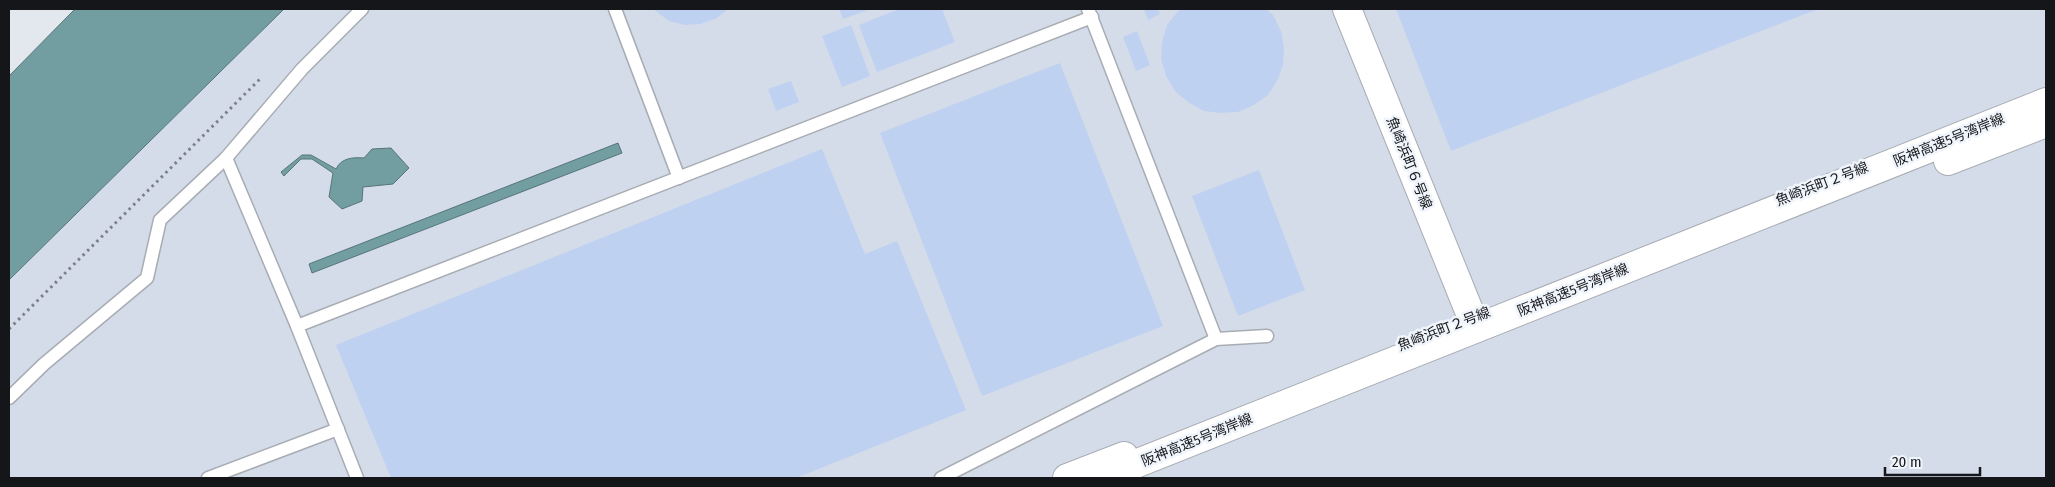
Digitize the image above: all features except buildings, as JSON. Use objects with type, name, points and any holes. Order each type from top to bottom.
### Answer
[{"type":"main road","name":"魚崎浜町６号線","points":[[1347,9],[1472,318]]},
{"type":"main road","name":"魚崎浜町２号線","points":[[1067,478],[1472,318],[2046,100]]},
{"type":"main road","name":"阪神高速5号湾岸線","points":[[1100,478],[2046,100]]},
{"type":"main road","name":"阪神高速5号湾岸線","points":[[1146,478],[2046,122]]},
{"type":"lane","points":[[9,398],[44,364],[147,278],[160,220],[226,158],[302,69],[362,9]]},
{"type":"lane","points":[[615,9],[679,178]]},
{"type":"lane","points":[[297,326],[679,178],[1090,13],[1216,339]]},
{"type":"lane","points":[[226,158],[297,326],[358,478]]},
{"type":"lane","points":[[941,478],[1216,339],[1267,336]]},
{"type":"lane","points":[[208,478],[338,429]]},
{"type":"path","points":[[9,329],[268,72]]},
{"type":"shaded area","points":[[284,9],[2046,9],[2046,478],[9,478],[9,280]]},
{"type":"water","points":[[75,9],[284,9],[9,280],[9,76]]},
{"type":"water","points":[[618,143],[622,153],[312,273],[309,264]]},
{"type":"water","points":[[391,148],[409,168],[393,184],[363,187],[362,201],[342,209],[329,197],[333,173],[312,159],[301,159],[284,176],[281,172],[302,155],[311,155],[336,169],[344,160],[364,158],[372,149]]}]
